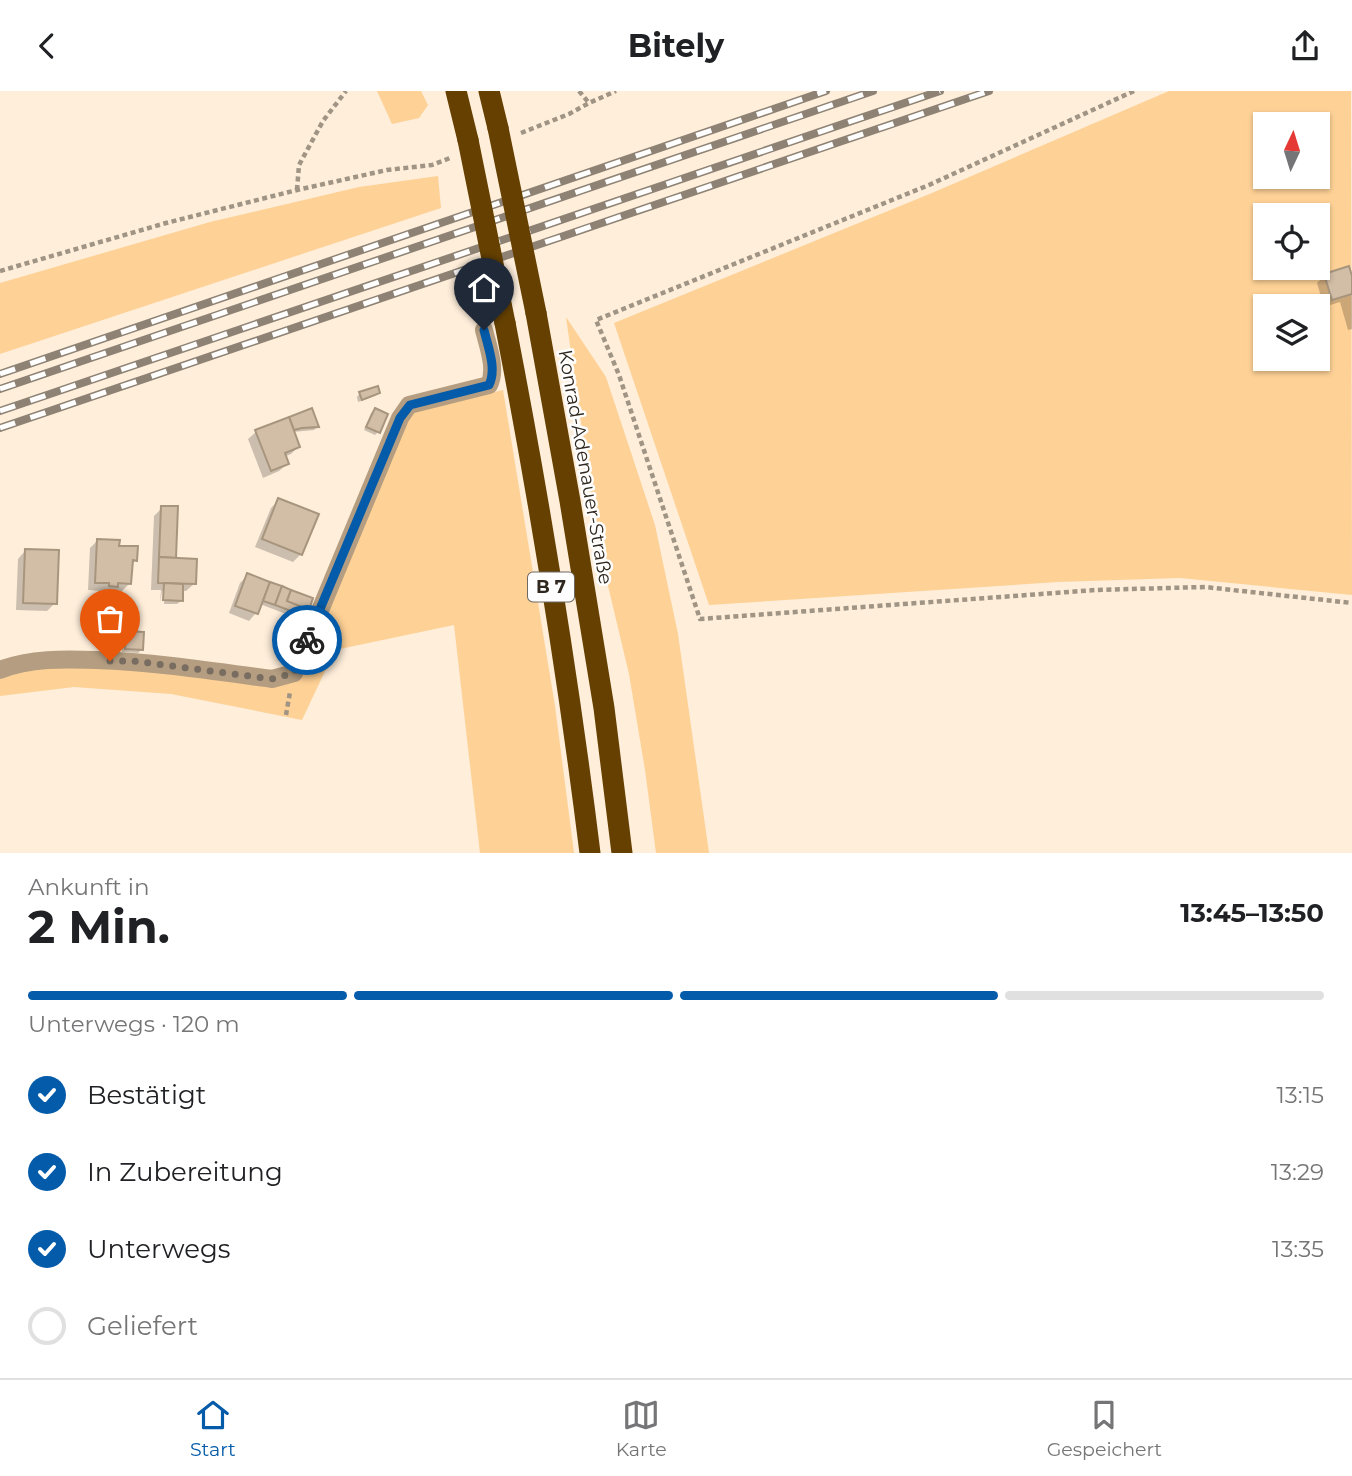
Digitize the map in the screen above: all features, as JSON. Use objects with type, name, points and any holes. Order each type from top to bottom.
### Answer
[{"type":"highway","name":"B 7","points":[[456,91],[526,434],[565,670],[590,853]]},
{"type":"highway","name":"Konrad-Adenauer-Straße","points":[[489,91],[536,313],[570,501],[599,680],[622,853]]},
{"type":"street","points":[[0,670],[12,665],[60,659],[134,661],[272,679],[294,673],[400,418],[410,405],[489,385],[493,371],[484,330]]},
{"type":"path","points":[[0,271],[166,223],[297,190],[299,165],[323,121],[346,91]]},
{"type":"path","points":[[579,91],[589,103]]},
{"type":"path","points":[[1134,91],[929,185],[596,320],[619,375],[700,619],[1081,591],[1205,587],[1352,603]]},
{"type":"shaded area","points":[[377,91],[421,91],[428,105],[419,118],[392,124]]},
{"type":"shaded area","points":[[1169,91],[1351,91],[1352,595],[1180,578],[1058,582],[709,605],[614,323],[932,193]]},
{"type":"shaded area","points":[[438,176],[441,208],[0,354],[0,283],[210,222],[359,187]]},
{"type":"shaded area","points":[[566,317],[606,377],[655,525],[678,634],[709,853],[656,853],[629,674],[599,548]]},
{"type":"shaded area","points":[[503,390],[555,706],[574,853],[480,853],[454,625],[335,650],[302,720],[171,694],[74,687],[0,696],[0,679],[40,669],[62,667],[127,668],[297,681],[402,427],[414,411]]},
{"type":"building","points":[[1349,266],[1352,294],[1332,300],[1326,280],[1330,280],[1330,272]]},
{"type":"building","points":[[378,386],[380,393],[362,400],[359,392]]},
{"type":"building","points":[[312,408],[319,427],[294,430],[289,417]]},
{"type":"building","points":[[375,408],[388,414],[380,433],[366,427]]},
{"type":"building","points":[[289,417],[300,447],[285,453],[289,464],[271,471],[255,430]]},
{"type":"building","points":[[278,498],[319,514],[302,555],[262,539]]},
{"type":"building","points":[[161,506],[178,506],[176,558],[159,557]]},
{"type":"building","points":[[97,539],[120,540],[119,546],[138,546],[137,561],[133,560],[131,584],[118,583],[118,587],[109,586],[109,583],[95,583]]},
{"type":"building","points":[[25,549],[59,550],[57,604],[23,603]]},
{"type":"building","points":[[159,557],[197,559],[196,584],[158,583]]},
{"type":"building","points":[[247,573],[270,582],[258,614],[235,606]]},
{"type":"building","points":[[270,582],[282,586],[275,605],[263,601]]},
{"type":"building","points":[[164,583],[183,584],[183,601],[163,600]]},
{"type":"building","points":[[282,586],[291,590],[287,601],[299,605],[296,613],[275,605]]},
{"type":"building","points":[[291,590],[313,598],[309,610],[287,601]]},
{"type":"building","points":[[126,631],[144,632],[143,650],[125,649]]},
{"type":"railway","points":[[0,374],[826,91]]},
{"type":"railway","points":[[0,389],[873,91]]},
{"type":"railway","points":[[0,411],[940,91]]},
{"type":"railway","points":[[0,428],[989,91]]},
{"type":"way so far","points":[[110,661],[134,661],[272,679],[294,673],[307,640]]},
{"type":"route","points":[[307,640],[400,418],[410,405],[489,385],[493,371],[484,330]]}]
